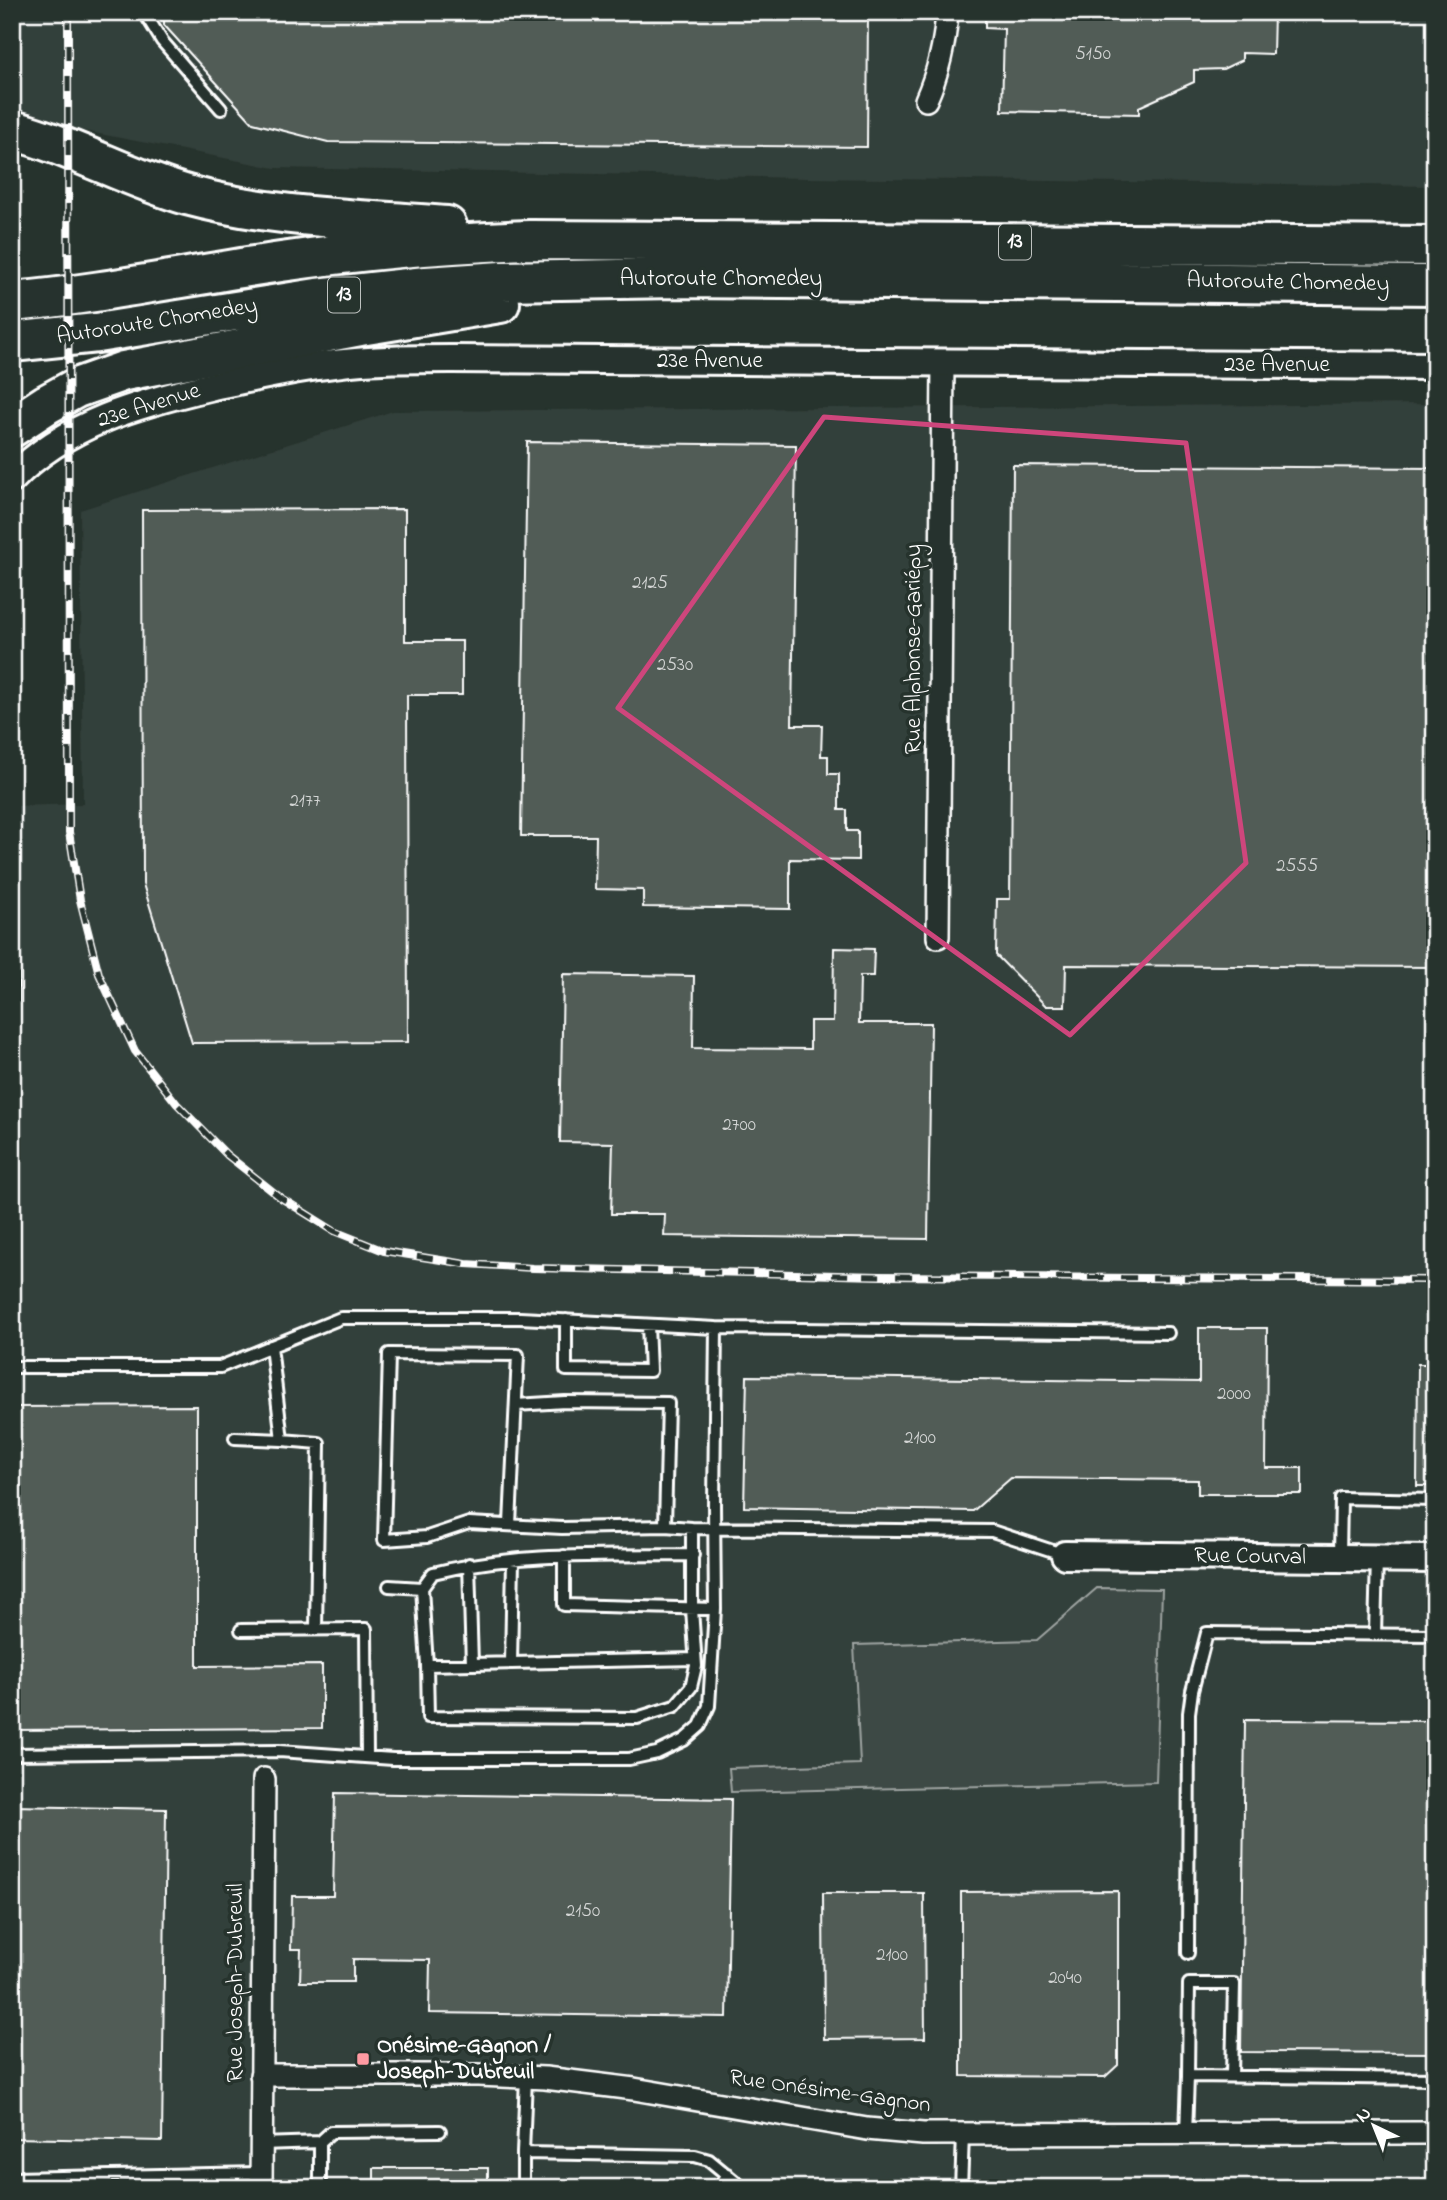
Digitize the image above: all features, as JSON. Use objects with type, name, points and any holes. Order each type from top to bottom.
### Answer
[{"type":"highway","points":[[12,130],[56,144],[151,184],[214,202],[295,214],[595,239]]},
{"type":"highway","name":"Autoroute Chomedey","points":[[12,302],[114,290],[282,262],[497,241],[595,239],[1435,246]]},
{"type":"highway","points":[[12,428],[76,388],[133,369],[373,324],[679,278]]},
{"type":"highway","name":"Autoroute Chomedey","points":[[12,342],[97,333],[281,303],[426,286],[543,279],[1435,285]]},
{"type":"street","points":[[926,100],[940,64],[947,12]]},
{"type":"street","name":"23e Avenue","points":[[12,479],[68,436],[111,415],[186,392],[330,364],[422,359],[1435,366]]},
{"type":"street","name":"Rue Alphonse-Gariépy","points":[[939,937],[943,362]]},
{"type":"street","name":"Rue Courval","points":[[1065,1555],[1435,1559]]},
{"type":"street","name":"Rue Joseph-Dubreuil","points":[[261,2180],[264,1779]]},
{"type":"street","name":"Rue Onésime-Gagnon","points":[[261,2075],[526,2077],[620,2087],[888,2132],[963,2135],[1435,2133]]},
{"type":"lane","points":[[144,12],[162,41],[222,109]]},
{"type":"lane","points":[[12,872],[12,1255]]},
{"type":"lane","points":[[12,1367],[220,1367],[341,1318],[520,1318],[716,1328],[1168,1333]]},
{"type":"lane","points":[[566,1320],[566,1370],[650,1371],[648,1325]]},
{"type":"lane","points":[[12,1754],[279,1751],[367,1757],[629,1759],[657,1753],[684,1740],[700,1726],[709,1706],[715,1609],[716,1328]]},
{"type":"lane","points":[[271,1346],[282,1440]]},
{"type":"lane","points":[[510,1524],[518,1355],[389,1354],[384,1540],[427,1537],[470,1523],[562,1528],[665,1526],[992,1531],[1065,1555]]},
{"type":"lane","points":[[516,1405],[565,1402],[668,1403],[665,1526]]},
{"type":"lane","points":[[235,1438],[319,1443],[316,1629]]},
{"type":"lane","points":[[1339,1558],[1342,1499],[1435,1500]]},
{"type":"lane","points":[[692,1528],[695,1659],[691,1687],[676,1706],[637,1718],[428,1717],[422,1588],[433,1573],[468,1564],[564,1556],[692,1555]]},
{"type":"lane","points":[[564,1556],[564,1605],[715,1609]]},
{"type":"lane","points":[[1375,1634],[1377,1558]]},
{"type":"lane","points":[[511,1663],[513,1560]]},
{"type":"lane","points":[[468,1564],[472,1664]]},
{"type":"lane","points":[[389,1586],[422,1588]]},
{"type":"lane","points":[[241,1630],[366,1629],[367,1757]]},
{"type":"lane","points":[[1188,1953],[1189,1713],[1207,1633],[1435,1635]]},
{"type":"lane","points":[[427,1665],[695,1659]]},
{"type":"lane","points":[[691,1687],[710,1693]]},
{"type":"lane","points":[[1186,2134],[1189,1984],[1234,1984],[1232,2076]]},
{"type":"lane","points":[[1188,2076],[1435,2079]]},
{"type":"lane","points":[[523,2188],[526,2077]]},
{"type":"lane","points":[[261,2144],[320,2142],[331,2132],[440,2131]]},
{"type":"lane","points":[[961,2188],[963,2135]]},
{"type":"lane","points":[[320,2142],[320,2188]]},
{"type":"lane","points":[[523,2153],[695,2156],[709,2160],[743,2188]]},
{"type":"lane","points":[[718,2188],[727,2174]]},
{"type":"lane","points":[[12,2178],[261,2180]]},
{"type":"highlighted area","points":[[824,417],[1186,443],[1246,863],[1070,1035],[618,708]]},
{"type":"shaded area","points":[[12,12],[1435,12],[1435,186],[275,168],[12,117]]},
{"type":"shaded area","points":[[1435,404],[1435,2188],[12,2188],[12,806],[83,804],[80,510],[393,411]]},
{"type":"shaded area","points":[[1097,1588],[1162,1589],[1156,1782],[731,1792],[729,1768],[860,1764],[854,1645],[1037,1640]]},
{"type":"building","points":[[164,12],[868,12],[867,147],[328,142],[253,123],[164,25]]},
{"type":"building","points":[[985,12],[1274,12],[1273,54],[1242,53],[1242,60],[1223,69],[1194,70],[1194,82],[1139,107],[1139,114],[1002,111],[1004,29],[985,28]]},
{"type":"building","points":[[527,442],[796,445],[792,725],[822,725],[821,756],[828,756],[828,774],[839,774],[839,810],[847,810],[847,831],[858,831],[858,860],[790,859],[790,909],[643,907],[643,890],[595,889],[596,836],[521,836]]},
{"type":"building","points":[[1013,465],[1435,468],[1435,967],[1066,965],[1065,1006],[1046,1006],[996,955],[997,899],[1010,899]]},
{"type":"building","points":[[405,509],[405,641],[462,641],[462,695],[407,695],[408,1042],[192,1043],[143,884],[142,510]]},
{"type":"building","points":[[834,948],[874,949],[873,976],[860,976],[859,1023],[931,1023],[928,1239],[664,1236],[665,1214],[611,1214],[613,1143],[560,1142],[563,974],[694,976],[693,1048],[810,1049],[810,1021],[833,1021]]},
{"type":"building","points":[[1199,1328],[1267,1328],[1266,1468],[1302,1468],[1302,1494],[1198,1494],[1198,1480],[1011,1478],[973,1511],[744,1507],[747,1376],[1199,1382]]},
{"type":"building","points":[[1418,1364],[1435,1364],[1435,1486],[1417,1486]]},
{"type":"building","points":[[197,1406],[197,1666],[322,1665],[322,1728],[12,1730],[12,1407]]},
{"type":"building","points":[[1245,1720],[1435,1721],[1435,2053],[1241,2052]]},
{"type":"building","points":[[335,1793],[731,1799],[727,2017],[429,2013],[430,1960],[353,1959],[353,1982],[300,1982],[301,1949],[291,1949],[292,1896],[333,1896]]},
{"type":"building","points":[[12,1806],[166,1809],[162,2141],[12,2138]]},
{"type":"building","points":[[1118,1891],[1118,2065],[1105,2077],[961,2076],[961,1892]]},
{"type":"building","points":[[823,1893],[924,1893],[925,2038],[824,2039]]},
{"type":"building","points":[[374,2168],[488,2168],[488,2188],[374,2188]]},
{"type":"railway","points":[[68,12],[69,832],[80,900],[99,974],[135,1051],[177,1104],[227,1155],[281,1198],[334,1231],[384,1251],[466,1264],[880,1276],[1435,1280]]},
{"type":"place","name":"Onésime-Gagnon / Joseph-Dubreuil","points":[[363,2059]]}]
